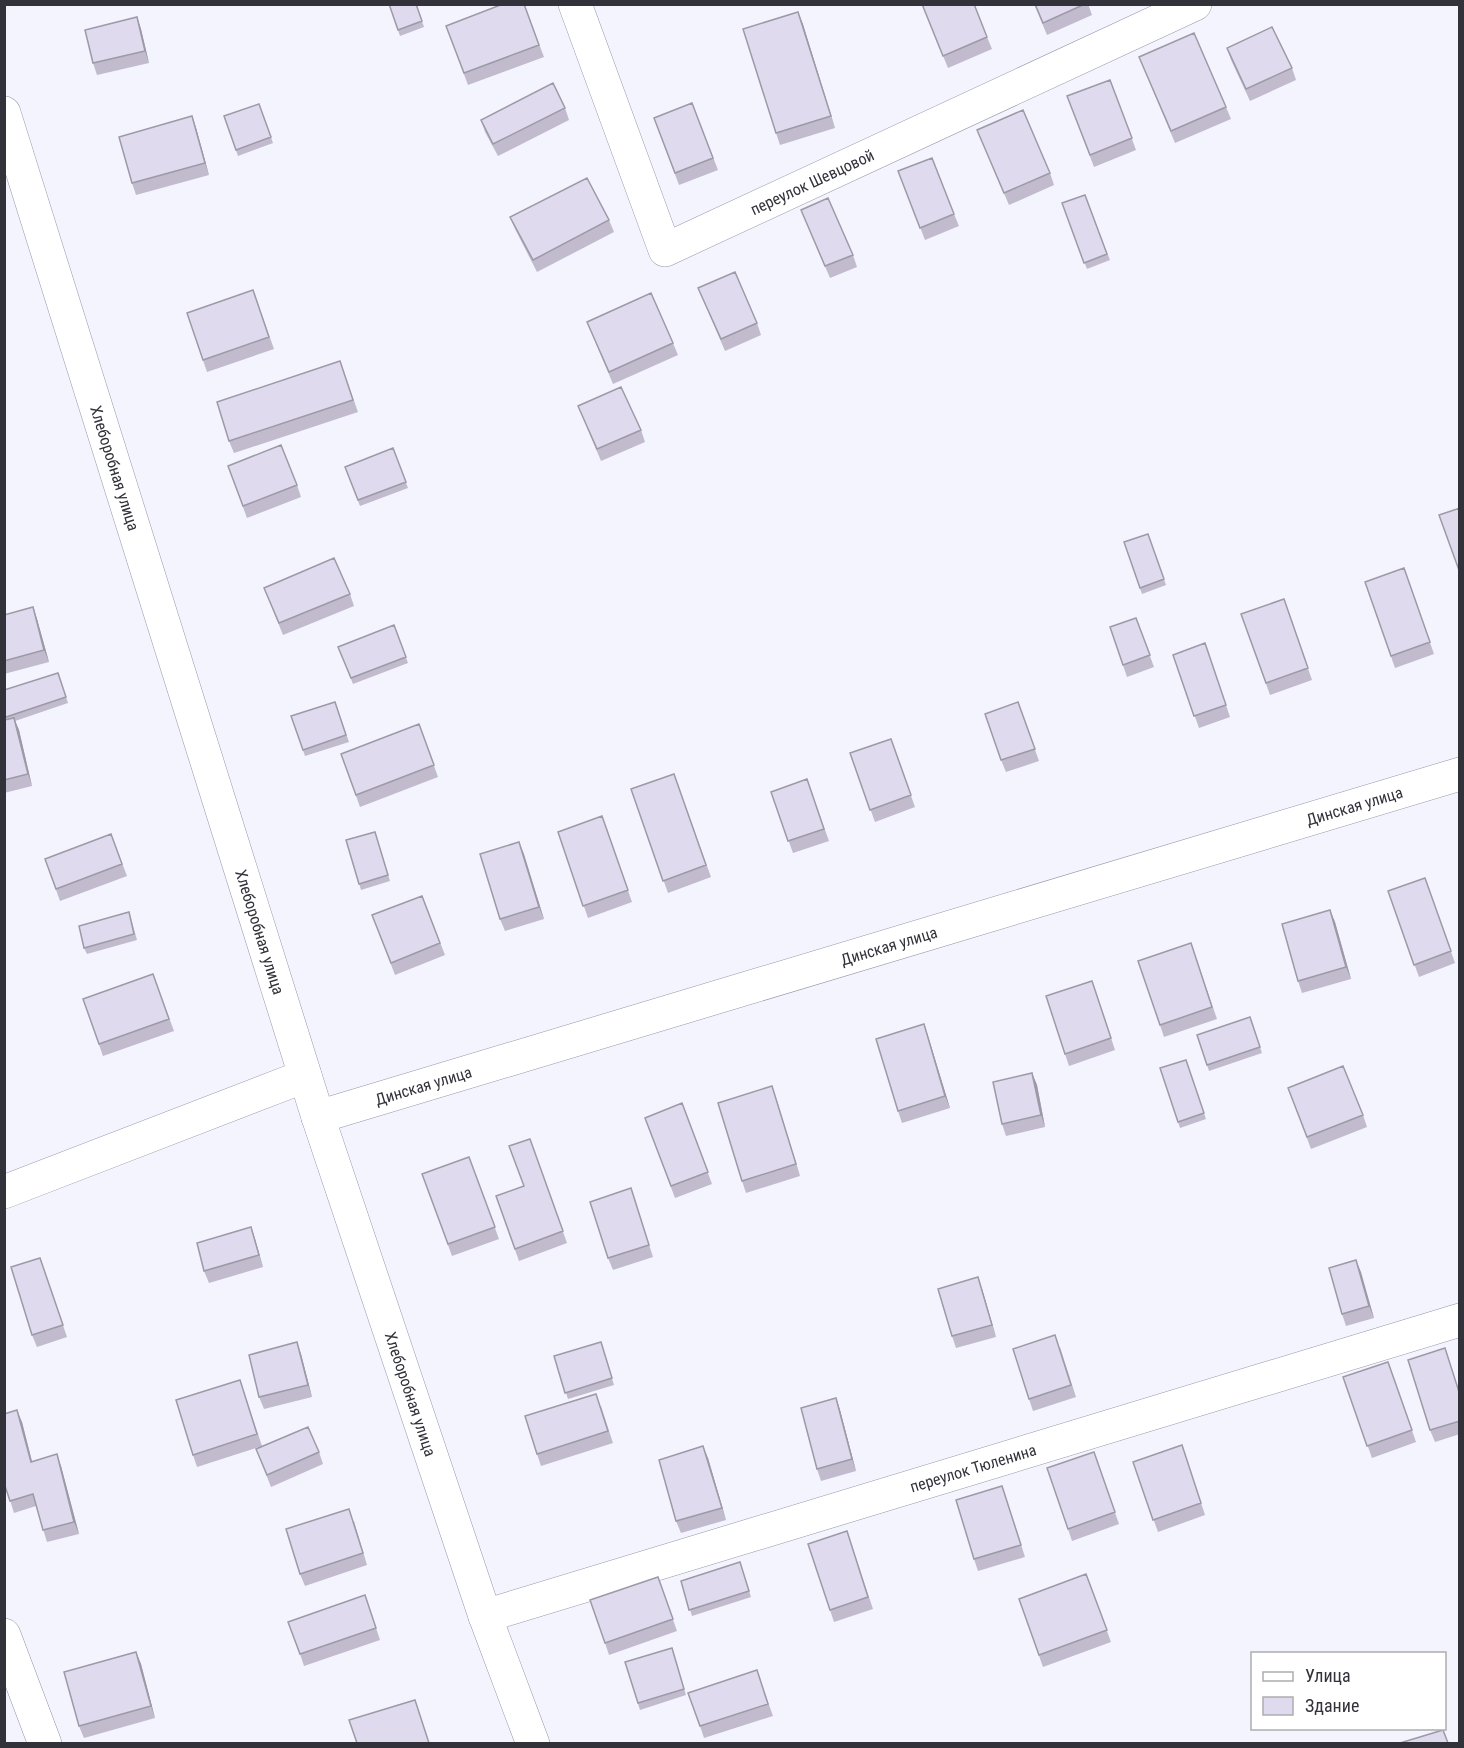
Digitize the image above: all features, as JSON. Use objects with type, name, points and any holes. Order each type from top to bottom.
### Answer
[{"type":"street","name":"переулок Шевцовой","points":[[575,4],[665,250],[1195,4]]},
{"type":"street","name":"Хлеборобная улица","points":[[4,113],[318,1117],[485,1616],[533,1743]]},
{"type":"street","name":"Динская улица","points":[[318,1117],[1460,774]]},
{"type":"street","points":[[4,1192],[305,1076]]},
{"type":"street","name":"переулок Тюленина","points":[[485,1616],[1460,1320]]},
{"type":"street","points":[[4,1635],[45,1743]]},
{"type":"building","points":[[389,4],[416,4],[422,21],[398,30]]},
{"type":"building","points":[[503,4],[524,4],[539,45],[464,73],[446,26]]},
{"type":"building","points":[[922,4],[974,4],[987,37],[943,56]]},
{"type":"building","points":[[1035,4],[1085,4],[1043,23]]},
{"type":"building","points":[[798,12],[831,116],[776,133],[743,29]]},
{"type":"building","points":[[137,17],[145,51],[93,63],[85,30]]},
{"type":"building","points":[[1272,27],[1292,68],[1246,89],[1227,48]]},
{"type":"building","points":[[1194,33],[1226,107],[1171,131],[1139,57]]},
{"type":"building","points":[[1110,80],[1132,138],[1090,155],[1067,96]]},
{"type":"building","points":[[553,83],[565,108],[493,144],[481,120]]},
{"type":"building","points":[[692,103],[713,158],[675,173],[654,118]]},
{"type":"building","points":[[259,104],[271,137],[236,150],[224,116]]},
{"type":"building","points":[[1023,110],[1050,173],[1004,193],[977,130]]},
{"type":"building","points":[[192,116],[205,163],[132,183],[119,137]]},
{"type":"building","points":[[932,158],[954,214],[920,228],[898,171]]},
{"type":"building","points":[[587,178],[609,220],[533,260],[510,217]]},
{"type":"building","points":[[1085,195],[1107,254],[1084,263],[1062,203]]},
{"type":"building","points":[[828,198],[853,255],[825,266],[801,210]]},
{"type":"building","points":[[735,272],[757,323],[721,339],[698,288]]},
{"type":"building","points":[[253,290],[269,337],[203,360],[187,313]]},
{"type":"building","points":[[651,293],[673,343],[609,372],[587,322]]},
{"type":"building","points":[[340,361],[353,400],[229,441],[217,402]]},
{"type":"building","points":[[621,387],[641,430],[597,449],[578,406]]},
{"type":"building","points":[[281,445],[297,485],[243,506],[228,466]]},
{"type":"building","points":[[393,448],[406,482],[358,500],[345,467]]},
{"type":"building","points":[[1460,508],[1460,573],[1439,515]]},
{"type":"building","points":[[1148,534],[1164,579],[1140,588],[1124,542]]},
{"type":"building","points":[[334,558],[350,594],[279,623],[264,588]]},
{"type":"building","points":[[1404,568],[1430,642],[1391,656],[1365,582]]},
{"type":"building","points":[[1284,599],[1308,668],[1266,683],[1241,614]]},
{"type":"building","points":[[33,607],[44,650],[4,661],[4,615]]},
{"type":"building","points":[[1136,618],[1150,655],[1123,665],[1110,627]]},
{"type":"building","points":[[394,625],[406,657],[351,678],[338,647]]},
{"type":"building","points":[[1205,643],[1226,705],[1194,716],[1173,655]]},
{"type":"building","points":[[58,673],[66,697],[6,717],[4,690]]},
{"type":"building","points":[[335,702],[346,735],[303,750],[291,716]]},
{"type":"building","points":[[1018,702],[1035,749],[1001,760],[985,714]]},
{"type":"building","points":[[14,718],[28,774],[4,780],[4,720]]},
{"type":"building","points":[[419,724],[434,765],[356,795],[341,754]]},
{"type":"building","points":[[891,739],[911,795],[870,810],[850,753]]},
{"type":"building","points":[[674,774],[706,865],[663,881],[631,789]]},
{"type":"building","points":[[807,779],[824,829],[788,841],[771,792]]},
{"type":"building","points":[[602,816],[628,890],[583,906],[558,832]]},
{"type":"building","points":[[375,832],[388,875],[359,884],[346,840]]},
{"type":"building","points":[[111,834],[122,864],[56,889],[45,859]]},
{"type":"building","points":[[519,842],[539,907],[500,919],[480,854]]},
{"type":"building","points":[[1425,878],[1451,951],[1414,965],[1388,891]]},
{"type":"building","points":[[422,896],[440,943],[391,963],[372,915]]},
{"type":"building","points":[[1330,910],[1346,967],[1298,981],[1282,924]]},
{"type":"building","points":[[129,912],[134,934],[84,948],[79,926]]},
{"type":"building","points":[[1191,943],[1212,1007],[1160,1025],[1138,961]]},
{"type":"building","points":[[153,974],[169,1019],[99,1044],[83,999]]},
{"type":"building","points":[[1092,981],[1111,1038],[1065,1054],[1046,996]]},
{"type":"building","points":[[1250,1017],[1260,1047],[1207,1065],[1197,1035]]},
{"type":"building","points":[[924,1024],[945,1096],[898,1111],[876,1039]]},
{"type":"building","points":[[1186,1060],[1204,1113],[1178,1122],[1160,1068]]},
{"type":"building","points":[[1343,1066],[1363,1115],[1307,1137],[1288,1088]]},
{"type":"building","points":[[1032,1073],[1041,1115],[1002,1124],[993,1082]]},
{"type":"building","points":[[772,1086],[796,1164],[742,1181],[718,1103]]},
{"type":"building","points":[[682,1103],[708,1172],[671,1186],[645,1118]]},
{"type":"building","points":[[530,1139],[563,1231],[515,1249],[496,1196],[524,1186],[509,1146]]},
{"type":"building","points":[[469,1157],[495,1227],[448,1244],[422,1174]]},
{"type":"building","points":[[631,1188],[649,1245],[608,1258],[590,1202]]},
{"type":"building","points":[[251,1227],[259,1255],[204,1271],[197,1243]]},
{"type":"building","points":[[40,1258],[63,1325],[32,1335],[11,1267]]},
{"type":"building","points":[[1356,1260],[1369,1306],[1342,1314],[1329,1268]]},
{"type":"building","points":[[978,1277],[992,1325],[952,1336],[938,1289]]},
{"type":"building","points":[[1055,1335],[1071,1385],[1029,1399],[1013,1349]]},
{"type":"building","points":[[297,1342],[308,1385],[259,1397],[249,1355]]},
{"type":"building","points":[[601,1342],[612,1378],[565,1393],[554,1356]]},
{"type":"building","points":[[1445,1348],[1460,1395],[1460,1421],[1430,1430],[1408,1360]]},
{"type":"building","points":[[1388,1362],[1412,1430],[1367,1446],[1343,1377]]},
{"type":"building","points":[[240,1380],[257,1434],[193,1455],[176,1400]]},
{"type":"building","points":[[596,1394],[608,1431],[537,1454],[525,1416]]},
{"type":"building","points":[[836,1398],[852,1459],[817,1469],[801,1408]]},
{"type":"building","points":[[17,1410],[31,1462],[57,1454],[74,1522],[43,1530],[33,1494],[10,1501],[4,1483],[4,1414]]},
{"type":"building","points":[[308,1427],[319,1452],[267,1475],[256,1449]]},
{"type":"building","points":[[1182,1445],[1201,1503],[1153,1520],[1133,1462]]},
{"type":"building","points":[[703,1446],[722,1508],[676,1521],[659,1460]]},
{"type":"building","points":[[1094,1452],[1115,1512],[1068,1529],[1047,1468]]},
{"type":"building","points":[[1002,1486],[1021,1545],[974,1559],[956,1500]]},
{"type":"building","points":[[349,1509],[363,1553],[300,1574],[286,1529]]},
{"type":"building","points":[[847,1531],[868,1597],[830,1610],[808,1544]]},
{"type":"building","points":[[740,1562],[749,1591],[689,1610],[681,1581]]},
{"type":"building","points":[[1086,1574],[1107,1630],[1039,1655],[1019,1599]]},
{"type":"building","points":[[658,1577],[673,1619],[605,1643],[590,1600]]},
{"type":"building","points":[[365,1595],[376,1628],[300,1654],[288,1622]]},
{"type":"building","points":[[672,1648],[684,1689],[638,1703],[625,1662]]},
{"type":"building","points":[[136,1652],[151,1706],[79,1726],[64,1672]]},
{"type":"building","points":[[757,1670],[768,1704],[700,1726],[688,1693]]},
{"type":"building","points":[[415,1700],[429,1743],[357,1743],[349,1720]]},
{"type":"building","points":[[1443,1730],[1448,1743],[1400,1743]]}]
